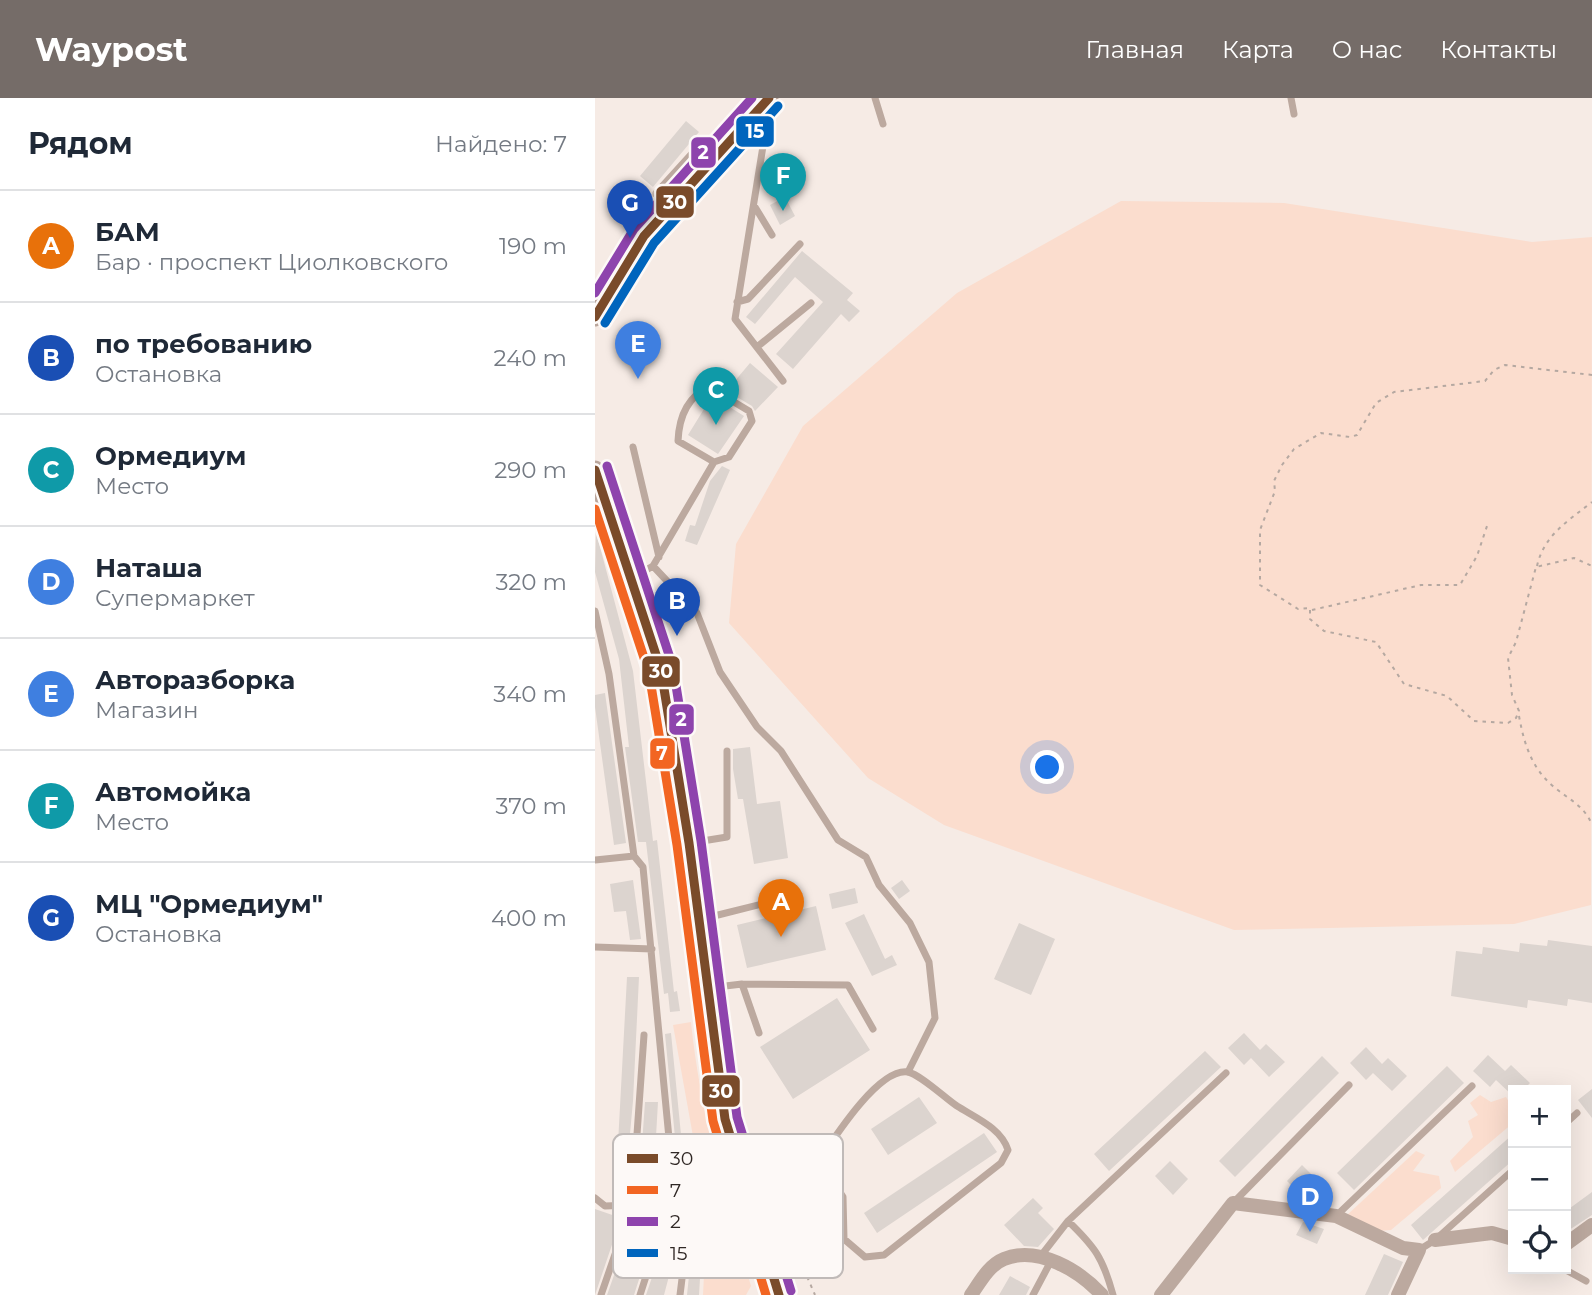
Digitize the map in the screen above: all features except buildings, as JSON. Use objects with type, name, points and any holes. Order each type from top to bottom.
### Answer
[{"type":"main road","points":[[595,317],[627,260],[659,219],[766,101]]},
{"type":"main road","points":[[595,470],[661,670],[713,987],[725,1119],[729,1134]]},
{"type":"main road","points":[[773,1278],[779,1295]]},
{"type":"street","points":[[1161,1295],[1233,1203],[1336,1216],[1403,1248],[1419,1250],[1398,1295]]},
{"type":"street","points":[[1571,1240],[1592,1225]]},
{"type":"street","points":[[1435,1240],[1493,1233],[1508,1238]]},
{"type":"street","points":[[971,1295],[990,1269],[1004,1259],[1045,1259],[1087,1279],[1102,1295]]},
{"type":"lane","points":[[875,98],[883,124]]},
{"type":"lane","points":[[1291,98],[1294,114]]},
{"type":"lane","points":[[766,101],[755,206],[735,319],[783,380]]},
{"type":"lane","points":[[755,206],[772,235]]},
{"type":"lane","points":[[737,302],[748,299],[800,243]]},
{"type":"lane","points":[[757,347],[811,303]]},
{"type":"lane","points":[[631,579],[653,566],[714,462],[729,457],[752,421],[749,411],[709,387],[696,393],[679,422],[678,441],[714,462]]},
{"type":"lane","points":[[633,447],[659,557]]},
{"type":"lane","points":[[653,566],[697,613],[720,672],[757,727],[781,751],[838,840],[866,857],[879,885],[915,933],[929,961],[935,1018],[908,1072]]},
{"type":"lane","points":[[595,611],[609,674],[634,856],[643,867],[669,1134]]},
{"type":"lane","points":[[689,843],[727,837],[727,751]]},
{"type":"lane","points":[[595,860],[634,856]]},
{"type":"lane","points":[[766,903],[710,916],[713,987],[741,984],[848,985],[873,1029]]},
{"type":"lane","points":[[595,947],[652,949]]},
{"type":"lane","points":[[741,984],[759,1033]]},
{"type":"lane","points":[[637,1134],[644,1035]]},
{"type":"lane","points":[[837,1134],[876,1088],[897,1074],[908,1072],[1003,1136],[1008,1150],[1001,1163],[884,1255],[865,1256],[844,1239],[843,1197]]},
{"type":"lane","points":[[1033,1295],[1045,1259],[1068,1222],[1226,1073]]},
{"type":"lane","points":[[1233,1203],[1349,1085]]},
{"type":"lane","points":[[1336,1216],[1472,1086]]},
{"type":"lane","points":[[1571,1118],[1577,1113]]},
{"type":"lane","points":[[1419,1250],[1435,1240],[1508,1174]]},
{"type":"lane","points":[[595,1198],[605,1206],[613,1206]]},
{"type":"lane","points":[[1068,1222],[1095,1247],[1104,1263],[1113,1295]]},
{"type":"lane","points":[[601,1295],[613,1260]]},
{"type":"lane","points":[[1571,1273],[1586,1281]]},
{"type":"lane","points":[[640,1295],[645,1278]]},
{"type":"path","points":[[1487,526],[1477,556],[1460,585],[1422,585],[1311,610],[1305,607],[1298,609],[1260,585],[1260,530],[1275,491],[1274,481],[1294,449],[1321,433],[1350,437],[1357,435],[1377,403],[1394,392],[1485,381],[1494,370],[1505,366],[1592,375]]},
{"type":"path","points":[[1592,502],[1552,534],[1541,547],[1516,642],[1508,658],[1512,695],[1524,743],[1536,766],[1551,785],[1582,809],[1592,825]]},
{"type":"path","points":[[1536,567],[1574,558],[1592,566]]},
{"type":"path","points":[[1311,610],[1310,619],[1325,631],[1376,642],[1404,684],[1447,696],[1474,721],[1508,723],[1519,715]]},
{"type":"path","points":[[808,1278],[815,1295]]},
{"type":"shaded area","points":[[1121,201],[1284,203],[1532,242],[1592,237],[1591,905],[1514,924],[1234,930],[944,825],[868,778],[729,623],[736,544],[803,426],[957,293]]},
{"type":"shaded area","points":[[691,1022],[710,1134],[693,1134],[673,1025]]},
{"type":"shaded area","points":[[1480,1095],[1491,1102],[1506,1097],[1508,1127],[1455,1172],[1450,1161],[1473,1137],[1468,1121],[1478,1115],[1470,1103]]},
{"type":"shaded area","points":[[1416,1151],[1425,1155],[1413,1171],[1439,1176],[1441,1188],[1391,1230],[1378,1231],[1346,1216]]},
{"type":"shaded area","points":[[704,1278],[749,1278],[751,1286],[746,1295],[703,1295]]},
{"type":"transit line","name":"2","points":[[595,293],[634,229],[752,98]]},
{"type":"transit line","name":"30","points":[[595,317],[644,236],[769,98]]},
{"type":"transit line","name":"15","points":[[605,323],[654,243],[778,106]]},
{"type":"transit line","name":"2","points":[[607,466],[673,667],[701,841],[737,1117],[742,1134]]},
{"type":"transit line","name":"30","points":[[595,470],[661,670],[689,843],[725,1119],[730,1134]]},
{"type":"transit line","name":"7","points":[[595,509],[649,673],[677,845],[713,1121],[717,1134]]},
{"type":"transit line","name":"7","points":[[761,1278],[766,1295]]},
{"type":"transit line","name":"30","points":[[774,1278],[779,1295]]},
{"type":"transit line","name":"2","points":[[787,1278],[791,1291]]},
{"type":"place","name":"Автомойка","points":[[783,211]]},
{"type":"place","name":"МЦ \"Ормедиум\"","points":[[630,238]]},
{"type":"place","name":"Авторазборка","points":[[638,379]]},
{"type":"place","name":"Ормедиум","points":[[716,425]]},
{"type":"place","name":"по требованию","points":[[677,636]]},
{"type":"place","name":"БАМ","points":[[781,937]]},
{"type":"place","name":"Наташа","points":[[1310,1232]]}]
